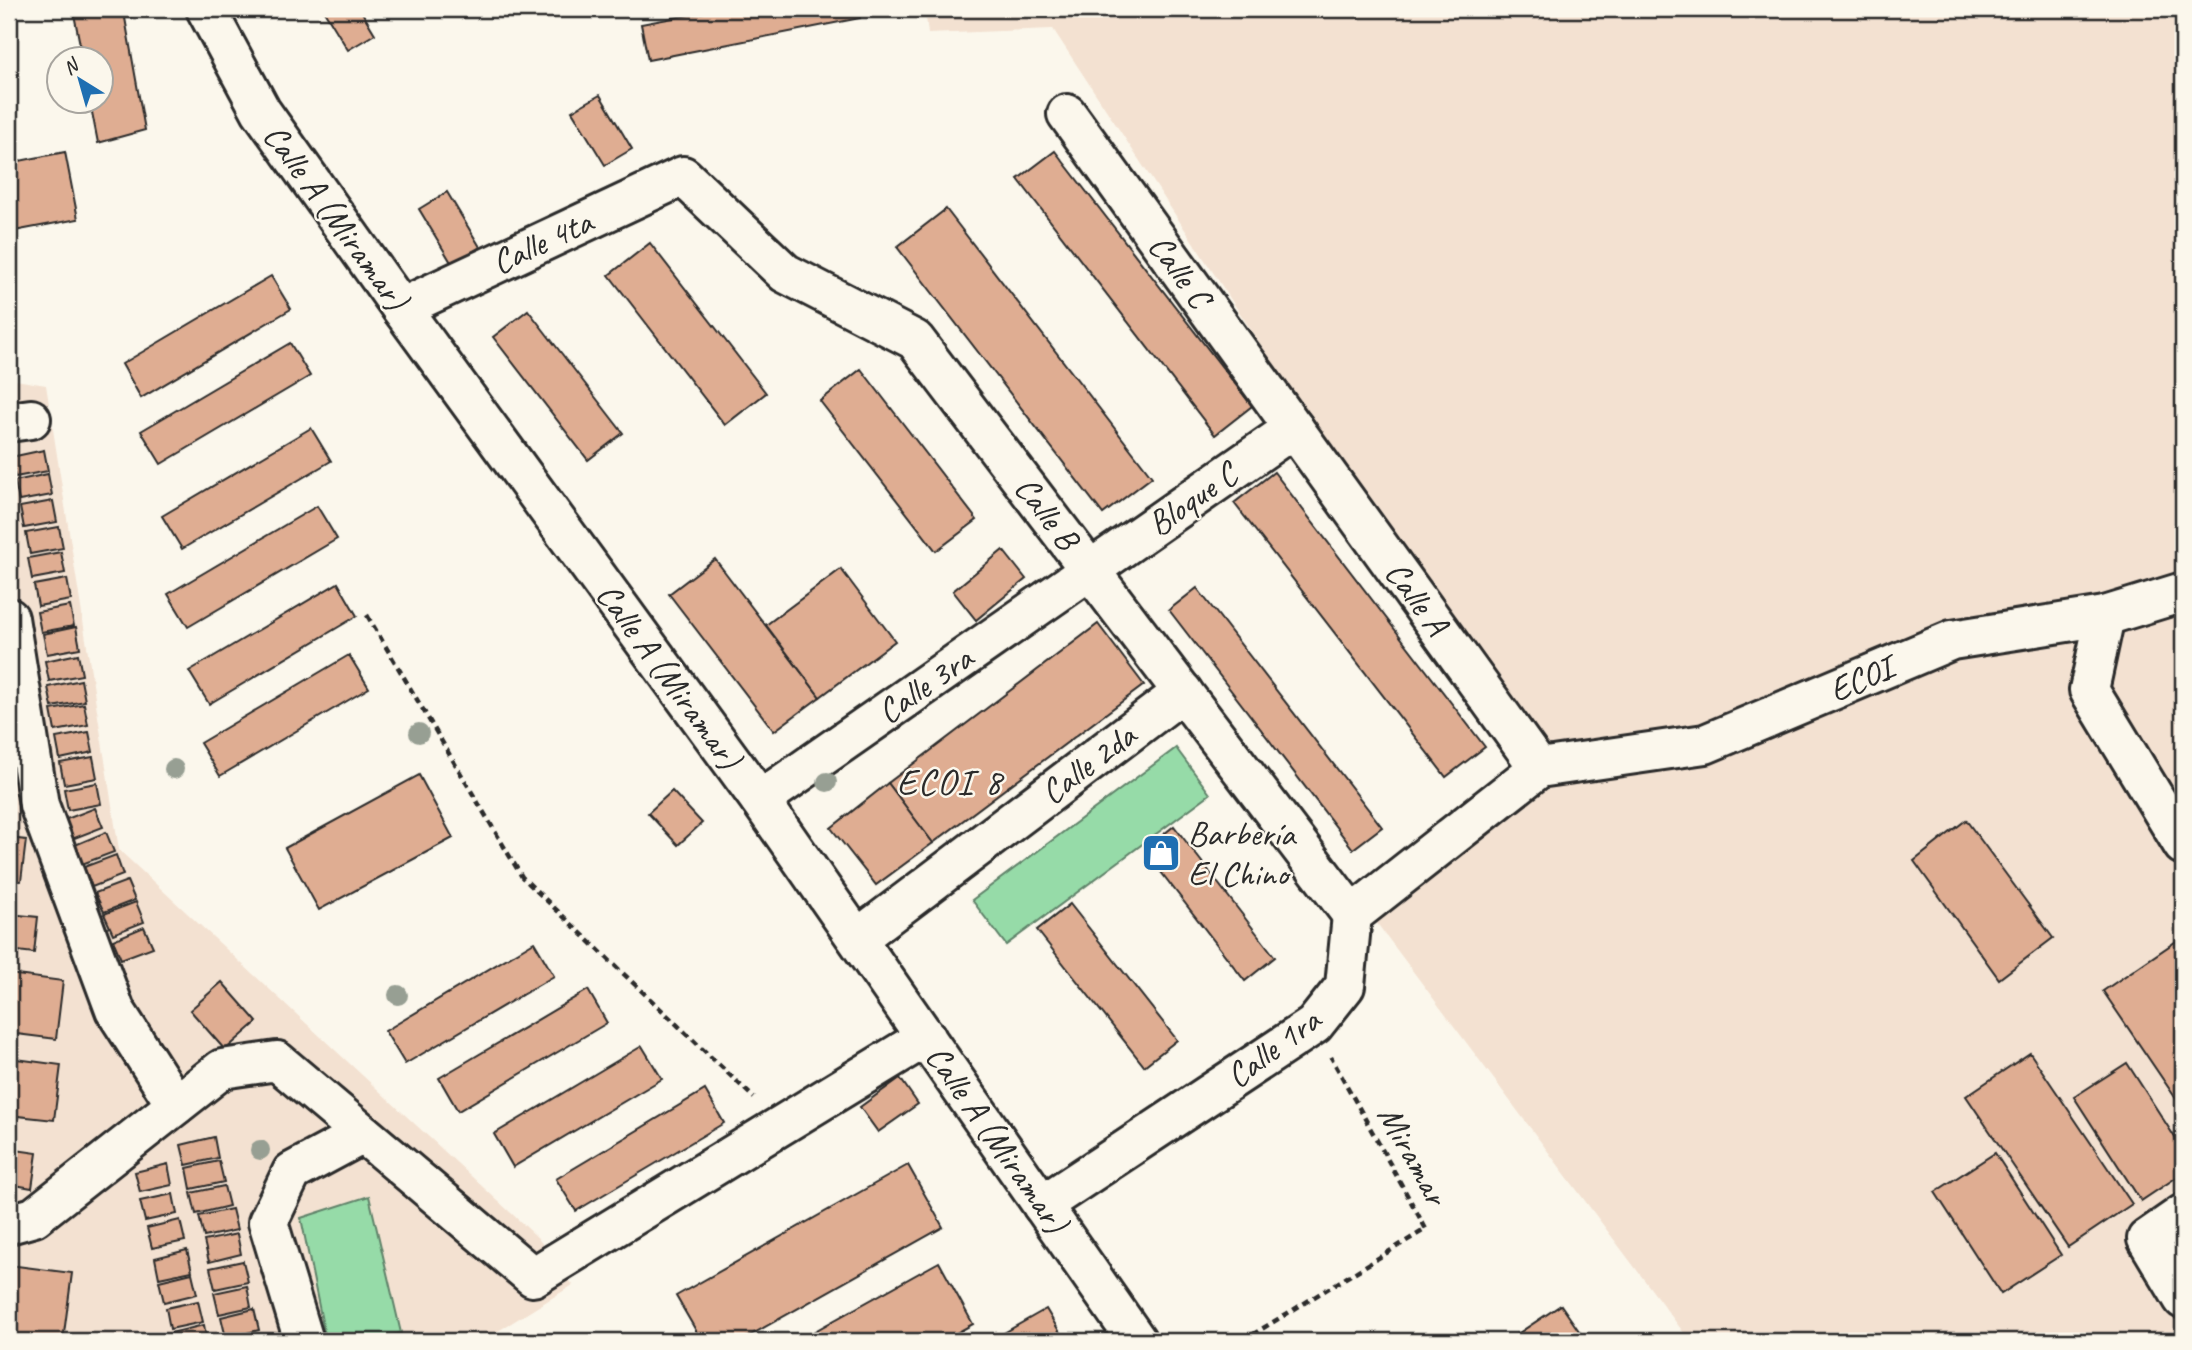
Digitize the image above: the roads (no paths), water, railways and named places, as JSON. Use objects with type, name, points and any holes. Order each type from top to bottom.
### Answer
[{"type":"street","name":"Calle A (Miramar)","points":[[206,9],[261,111],[401,308],[760,800],[1137,1341]]},
{"type":"street","name":"Calle C","points":[[1067,114],[1294,428]]},
{"type":"street","name":"Calle 4ta","points":[[401,308],[682,176]]},
{"type":"street","name":"Calle B","points":[[682,176],[785,273],[915,340],[1352,915]]},
{"type":"street","name":"Bloque C","points":[[1090,570],[1294,428]]},
{"type":"street","name":"Calle A","points":[[1294,428],[1539,768]]},
{"type":"street","name":"Calle 3ra","points":[[760,800],[1090,570]]},
{"type":"street","name":"ECOI","points":[[1539,768],[1705,744],[1952,640],[2105,616],[2183,592]]},
{"type":"street","points":[[2105,616],[2089,690],[2183,845]]},
{"type":"street","points":[[9,618],[39,805],[115,1010],[177,1105]]},
{"type":"street","name":"Calle 2da","points":[[858,938],[1184,692]]},
{"type":"street","points":[[1352,915],[1539,768]]},
{"type":"street","name":"Calle 1ra","points":[[1042,1205],[1314,1025],[1345,985],[1352,915]]},
{"type":"street","points":[[9,1224],[34,1217],[222,1069],[277,1061],[533,1277],[926,1037]]},
{"type":"street","points":[[304,1341],[268,1222],[292,1172],[363,1134]]},
{"type":"street","points":[[2183,1214],[2147,1239],[2183,1299]]},
{"type":"place","name":"Barbería El Chino","points":[[1161,853]]},
{"type":"district","name":"ECOI 8","points":[[950,781]]}]
